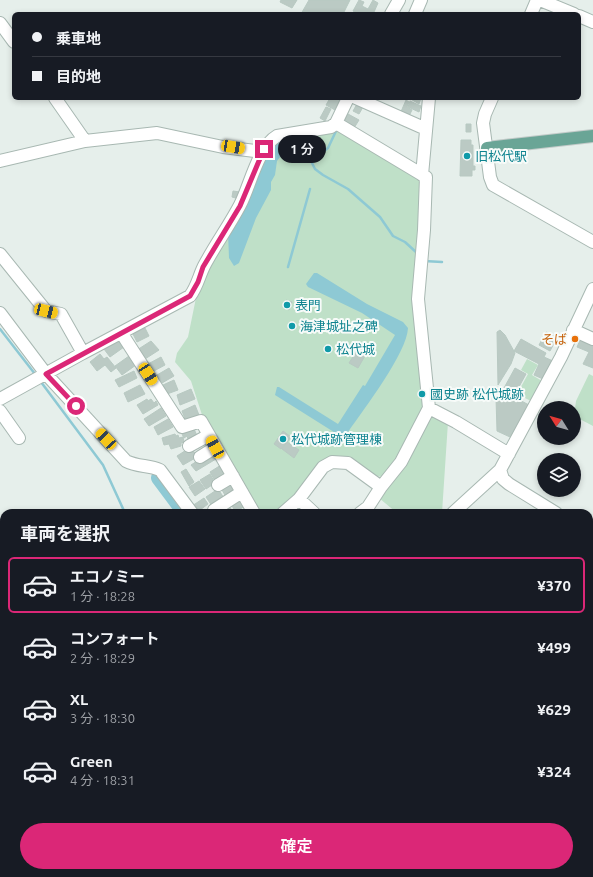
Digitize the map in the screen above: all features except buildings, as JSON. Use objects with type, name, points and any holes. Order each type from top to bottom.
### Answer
[{"type":"main road","points":[[487,148],[593,136]]},
{"type":"street","points":[[393,12],[399,0]]},
{"type":"street","points":[[416,12],[421,0]]},
{"type":"street","points":[[532,12],[537,0]]},
{"type":"street","points":[[540,0],[569,12]]},
{"type":"street","points":[[581,17],[593,22]]},
{"type":"street","points":[[0,23],[12,39]]},
{"type":"street","points":[[56,100],[85,141]]},
{"type":"street","points":[[0,399],[190,296],[194,291],[203,267],[240,206],[263,152],[272,138],[324,129],[336,123],[353,100]]},
{"type":"street","points":[[359,100],[426,129]]},
{"type":"street","points":[[422,174],[429,100]]},
{"type":"street","points":[[491,100],[483,123],[490,177],[493,184],[593,242]]},
{"type":"street","points":[[336,123],[426,177],[426,199],[418,299],[429,408],[401,462],[365,509]]},
{"type":"street","points":[[0,161],[85,141],[157,133],[223,147],[263,152]]},
{"type":"street","points":[[0,254],[46,311],[60,314],[83,353]]},
{"type":"street","points":[[457,509],[500,470],[593,289]]},
{"type":"street","points":[[0,313],[46,374],[126,461],[135,466],[154,467],[160,470],[189,509]]},
{"type":"street","points":[[573,330],[593,339]]},
{"type":"street","points":[[122,334],[182,427],[201,421],[242,492],[248,509]]},
{"type":"street","points":[[429,408],[456,422],[509,454]]},
{"type":"street","points":[[0,411],[19,438]]},
{"type":"street","points":[[189,446],[209,435]]},
{"type":"street","points":[[200,457],[216,447]]},
{"type":"street","points":[[288,509],[299,499],[323,467],[332,462],[348,463],[381,487]]},
{"type":"street","points":[[500,470],[503,479],[509,484],[550,509]]},
{"type":"street","points":[[218,485],[233,476]]},
{"type":"street","points":[[216,509],[242,492]]},
{"type":"street","points":[[299,499],[310,509]]},
{"type":"green space","points":[[337,126],[423,177],[422,235],[427,407],[386,477],[372,476],[343,458],[284,509],[255,509],[203,418],[191,381],[175,362],[177,353],[188,337],[197,293],[272,143]]},
{"type":"green space","points":[[527,359],[538,365],[532,375],[542,381],[531,401],[517,394],[528,374],[521,370]]},
{"type":"green space","points":[[589,374],[593,376],[593,426],[581,420],[581,401],[576,401]]},
{"type":"green space","points":[[431,412],[448,422],[442,509],[392,509],[379,498]]},
{"type":"water","points":[[296,137],[298,139],[298,146],[288,146],[277,161],[275,175],[271,182],[271,190],[256,218],[239,263],[234,266],[229,258],[228,232],[272,143]]},
{"type":"water","points":[[314,273],[317,273],[367,304],[403,322],[408,328],[406,339],[393,366],[374,396],[348,432],[337,434],[275,395],[277,387],[338,424],[363,385],[365,386],[395,335],[362,313],[308,287],[306,284]]},
{"type":"waterway","points":[[337,129],[328,148],[313,159],[312,163],[315,169],[348,189],[380,217],[393,236],[405,242],[417,253]]},
{"type":"waterway","points":[[288,267],[310,189]]},
{"type":"waterway","points":[[424,261],[442,262]]},
{"type":"waterway","points":[[0,329],[35,374]]},
{"type":"waterway","points":[[41,382],[103,465],[123,509]]},
{"type":"waterway","points":[[158,478],[181,509]]},
{"type":"place","name":"旧松代駅","points":[[467,156]]},
{"type":"place","name":"表門","points":[[287,305]]},
{"type":"place","name":"海津城址之碑","points":[[292,326]]},
{"type":"place","name":"そば","points":[[575,339]]},
{"type":"place","name":"松代城","points":[[328,349]]},
{"type":"place","name":"國史跡 松代城跡","points":[[422,394]]},
{"type":"place","name":"松代城跡管理棟","points":[[283,439]]},
{"type":"route","points":[[76,406],[46,374],[190,296],[194,291],[203,267],[240,206],[264,149]]}]
